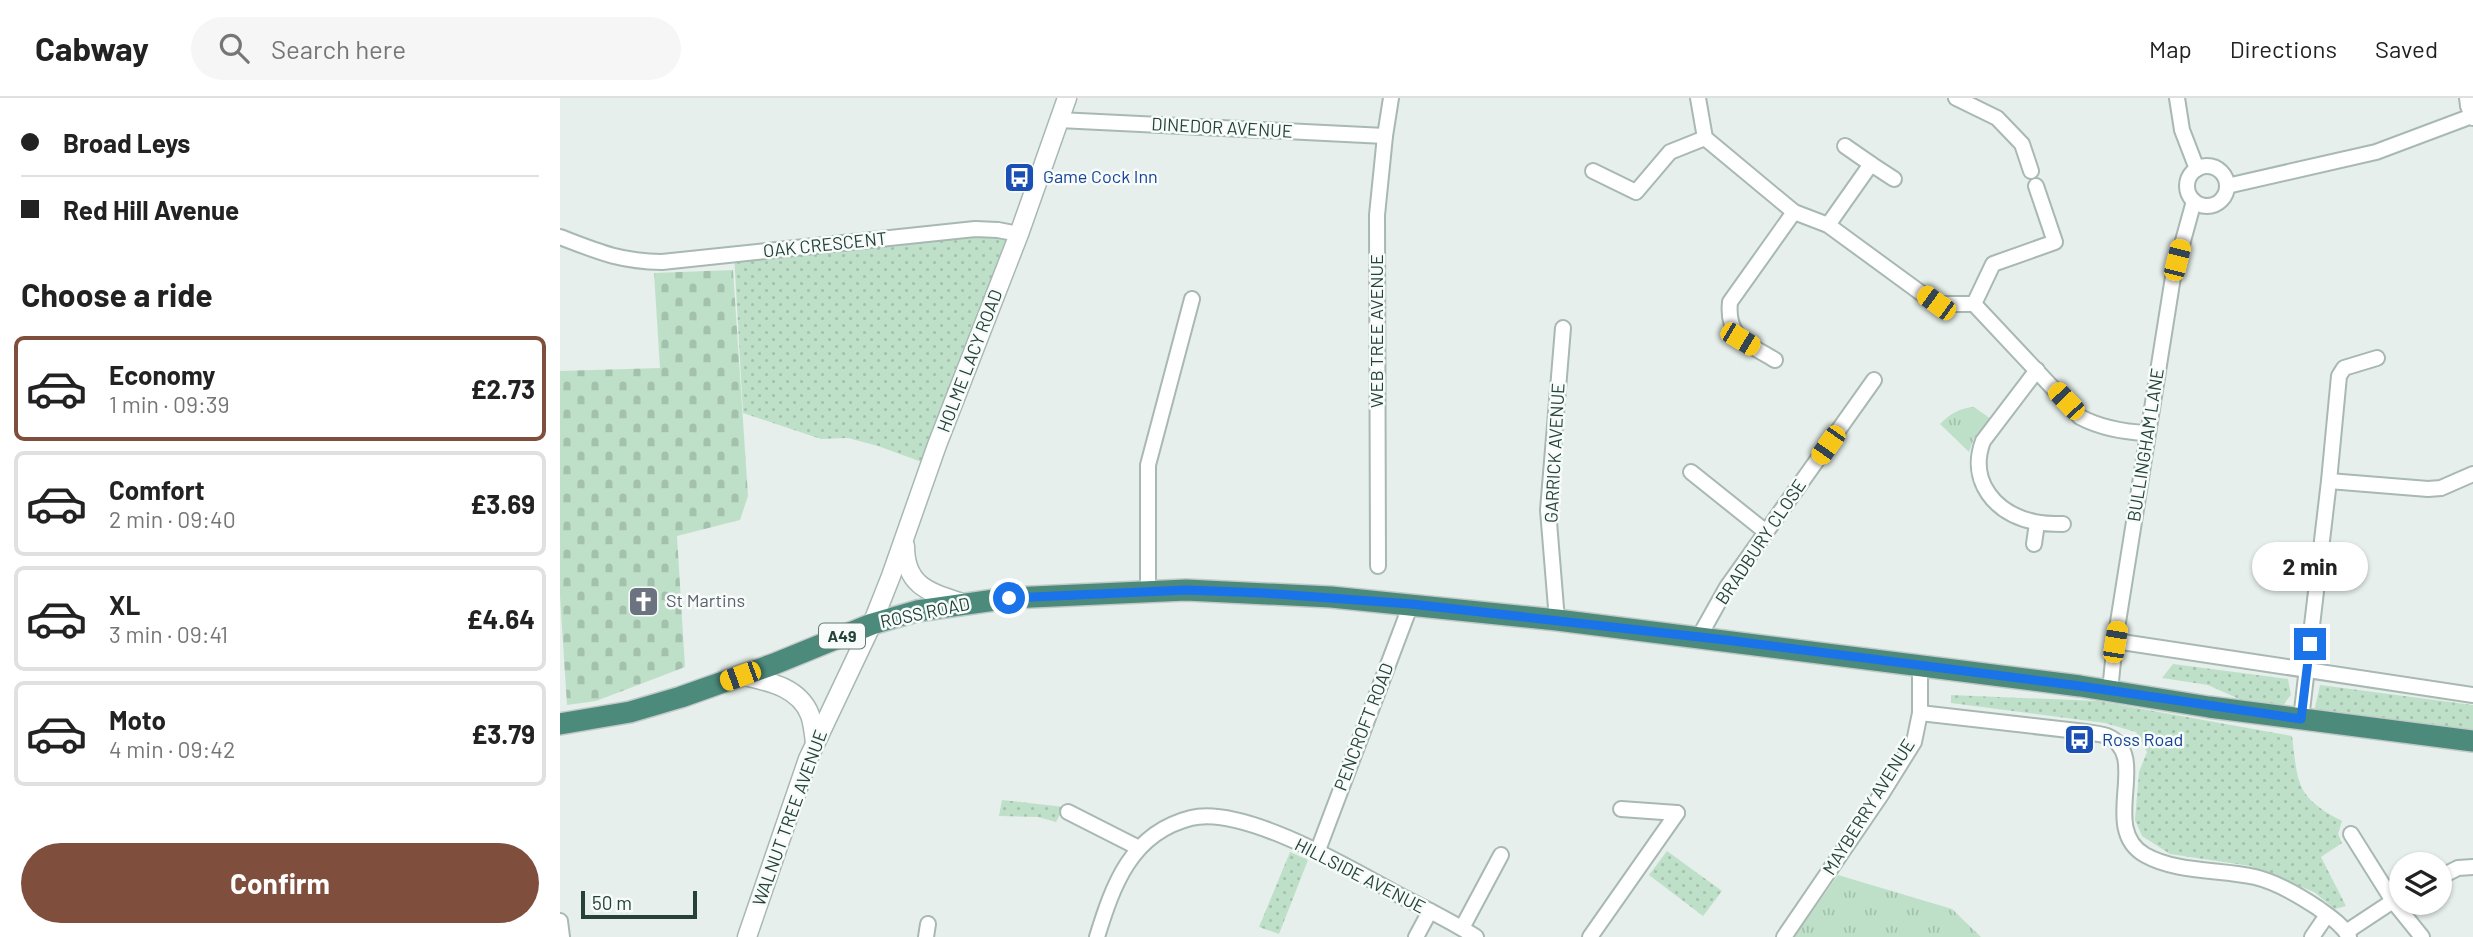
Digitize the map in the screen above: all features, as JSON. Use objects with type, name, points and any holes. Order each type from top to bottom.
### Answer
[{"type":"highway","name":"ROSS ROAD","points":[[560,723],[630,712],[740,676],[872,624],[916,611],[1009,598],[1148,591],[1240,592],[1411,604],[1558,620],[2473,741]]},
{"type":"street","name":"HOLME LACY ROAD","points":[[872,624],[937,445],[1019,234],[1067,98]]},
{"type":"street","name":"WEB TREE AVENUE","points":[[1378,566],[1377,215],[1391,98]]},
{"type":"street","points":[[1698,98],[1705,138],[1794,212],[1828,225],[1936,303],[1974,304],[2080,417],[2095,425],[2147,433]]},
{"type":"street","points":[[1956,98],[1997,118],[2022,144],[2031,171]]},
{"type":"street","points":[[2177,98],[2182,130],[2197,169]]},
{"type":"street","points":[[2227,186],[2376,152],[2472,117],[2467,98]]},
{"type":"street","name":"DINEDOR AVENUE","points":[[1059,120],[1385,136]]},
{"type":"street","points":[[1593,171],[1636,192],[1670,152],[1705,138]]},
{"type":"street","points":[[1845,146],[1894,179]]},
{"type":"street","points":[[1828,225],[1871,164]]},
{"type":"street","points":[[2210,166],[2222,173],[2227,186],[2218,202],[2206,206],[2194,201],[2187,184],[2197,169],[2210,166]]},
{"type":"street","points":[[1974,304],[1993,264],[2055,242],[2036,186]]},
{"type":"street","name":"BULLINGHAM LANE","points":[[2110,691],[2115,642],[2173,277],[2194,201]]},
{"type":"street","points":[[1775,360],[1740,339],[1732,329],[1730,302],[1794,212]]},
{"type":"street","name":"OAK CRESCENT","points":[[560,237],[609,256],[631,261],[662,262],[975,229],[1019,234]]},
{"type":"street","points":[[1148,591],[1148,465],[1192,299]]},
{"type":"street","name":"GARRICK AVENUE","points":[[1558,620],[1548,510],[1563,328]]},
{"type":"street","points":[[2301,719],[2339,376],[2344,368],[2377,358]]},
{"type":"street","points":[[2037,370],[1983,441],[1978,455],[1981,483],[2000,507],[2015,516],[2036,523],[2063,524]]},
{"type":"street","name":"BRADBURY CLOSE","points":[[1699,637],[1727,587],[1874,380]]},
{"type":"street","points":[[1691,471],[1766,532]]},
{"type":"street","points":[[2329,481],[2428,489],[2441,488],[2473,474]]},
{"type":"street","points":[[2034,544],[2036,523]]},
{"type":"street","points":[[905,539],[905,562],[917,582],[941,596],[962,603]]},
{"type":"street","name":"PENCROFT ROAD","points":[[1318,850],[1411,604]]},
{"type":"street","name":"WALNUT TREE AVENUE","points":[[747,937],[815,743],[872,624]]},
{"type":"street","points":[[2115,642],[2473,695]]},
{"type":"street","name":"MAYBERRY AVENUE","points":[[1784,937],[1914,742],[1920,712],[1920,666]]},
{"type":"street","points":[[740,676],[774,683],[794,694],[809,713],[815,743]]},
{"type":"street","points":[[1920,712],[2110,737],[2122,751],[2127,767],[2123,824],[2131,842],[2143,854],[2164,863],[2259,878],[2306,900],[2347,934],[2389,905]]},
{"type":"street","points":[[1590,937],[1677,813],[1621,809]]},
{"type":"street","points":[[1069,812],[1139,848]]},
{"type":"street","name":"HILLSIDE AVENUE","points":[[1097,937],[1110,895],[1139,848],[1178,823],[1190,818],[1213,815],[1235,819],[1318,850],[1476,937]]},
{"type":"street","points":[[2351,834],[2389,888]]},
{"type":"street","points":[[1462,928],[1502,855]]},
{"type":"street","points":[[2452,871],[2473,867]]},
{"type":"street","points":[[1416,937],[1430,911]]},
{"type":"street","points":[[2312,937],[2327,915]]},
{"type":"street","points":[[2407,915],[2421,937]]},
{"type":"street","points":[[560,921],[562,937]]},
{"type":"green space","points":[[975,229],[1019,234],[930,465],[878,446],[848,438],[821,439],[743,413],[734,254]]},
{"type":"green space","points":[[733,270],[748,496],[740,520],[677,536],[685,667],[596,701],[567,705],[560,596],[560,371],[660,368],[654,273]]},
{"type":"green space","points":[[1974,407],[1991,419],[1974,438],[1969,452],[1940,424],[1955,412]]},
{"type":"green space","points":[[2173,664],[2288,679],[2291,695],[2283,705],[2239,699],[2208,685],[2162,678]]},
{"type":"green space","points":[[2320,685],[2473,705],[2473,732],[2314,712]]},
{"type":"green space","points":[[1951,695],[2098,701],[2292,736],[2302,788],[2316,804],[2342,821],[2338,834],[2342,843],[2321,857],[2346,906],[2335,909],[2314,892],[2250,866],[2170,854],[2142,836],[2135,820],[2139,772],[2147,752],[2136,732],[2105,723],[1951,703]]},
{"type":"green space","points":[[1002,800],[1064,807],[1056,822],[1038,817],[999,816]]},
{"type":"green space","points":[[1667,851],[1722,891],[1703,916],[1649,875]]},
{"type":"green space","points":[[1290,852],[1308,860],[1279,934],[1259,927]]},
{"type":"green space","points":[[1838,875],[1952,909],[1981,937],[1794,937]]},
{"type":"place","name":"Game Cock Inn","points":[[1020,177]]},
{"type":"place","name":"St Martins","points":[[643,601]]},
{"type":"place","name":"Ross Road","points":[[2079,740]]},
{"type":"route","points":[[1009,598],[1186,590],[1411,604],[1726,640],[2080,686],[2301,719],[2310,644]]}]
